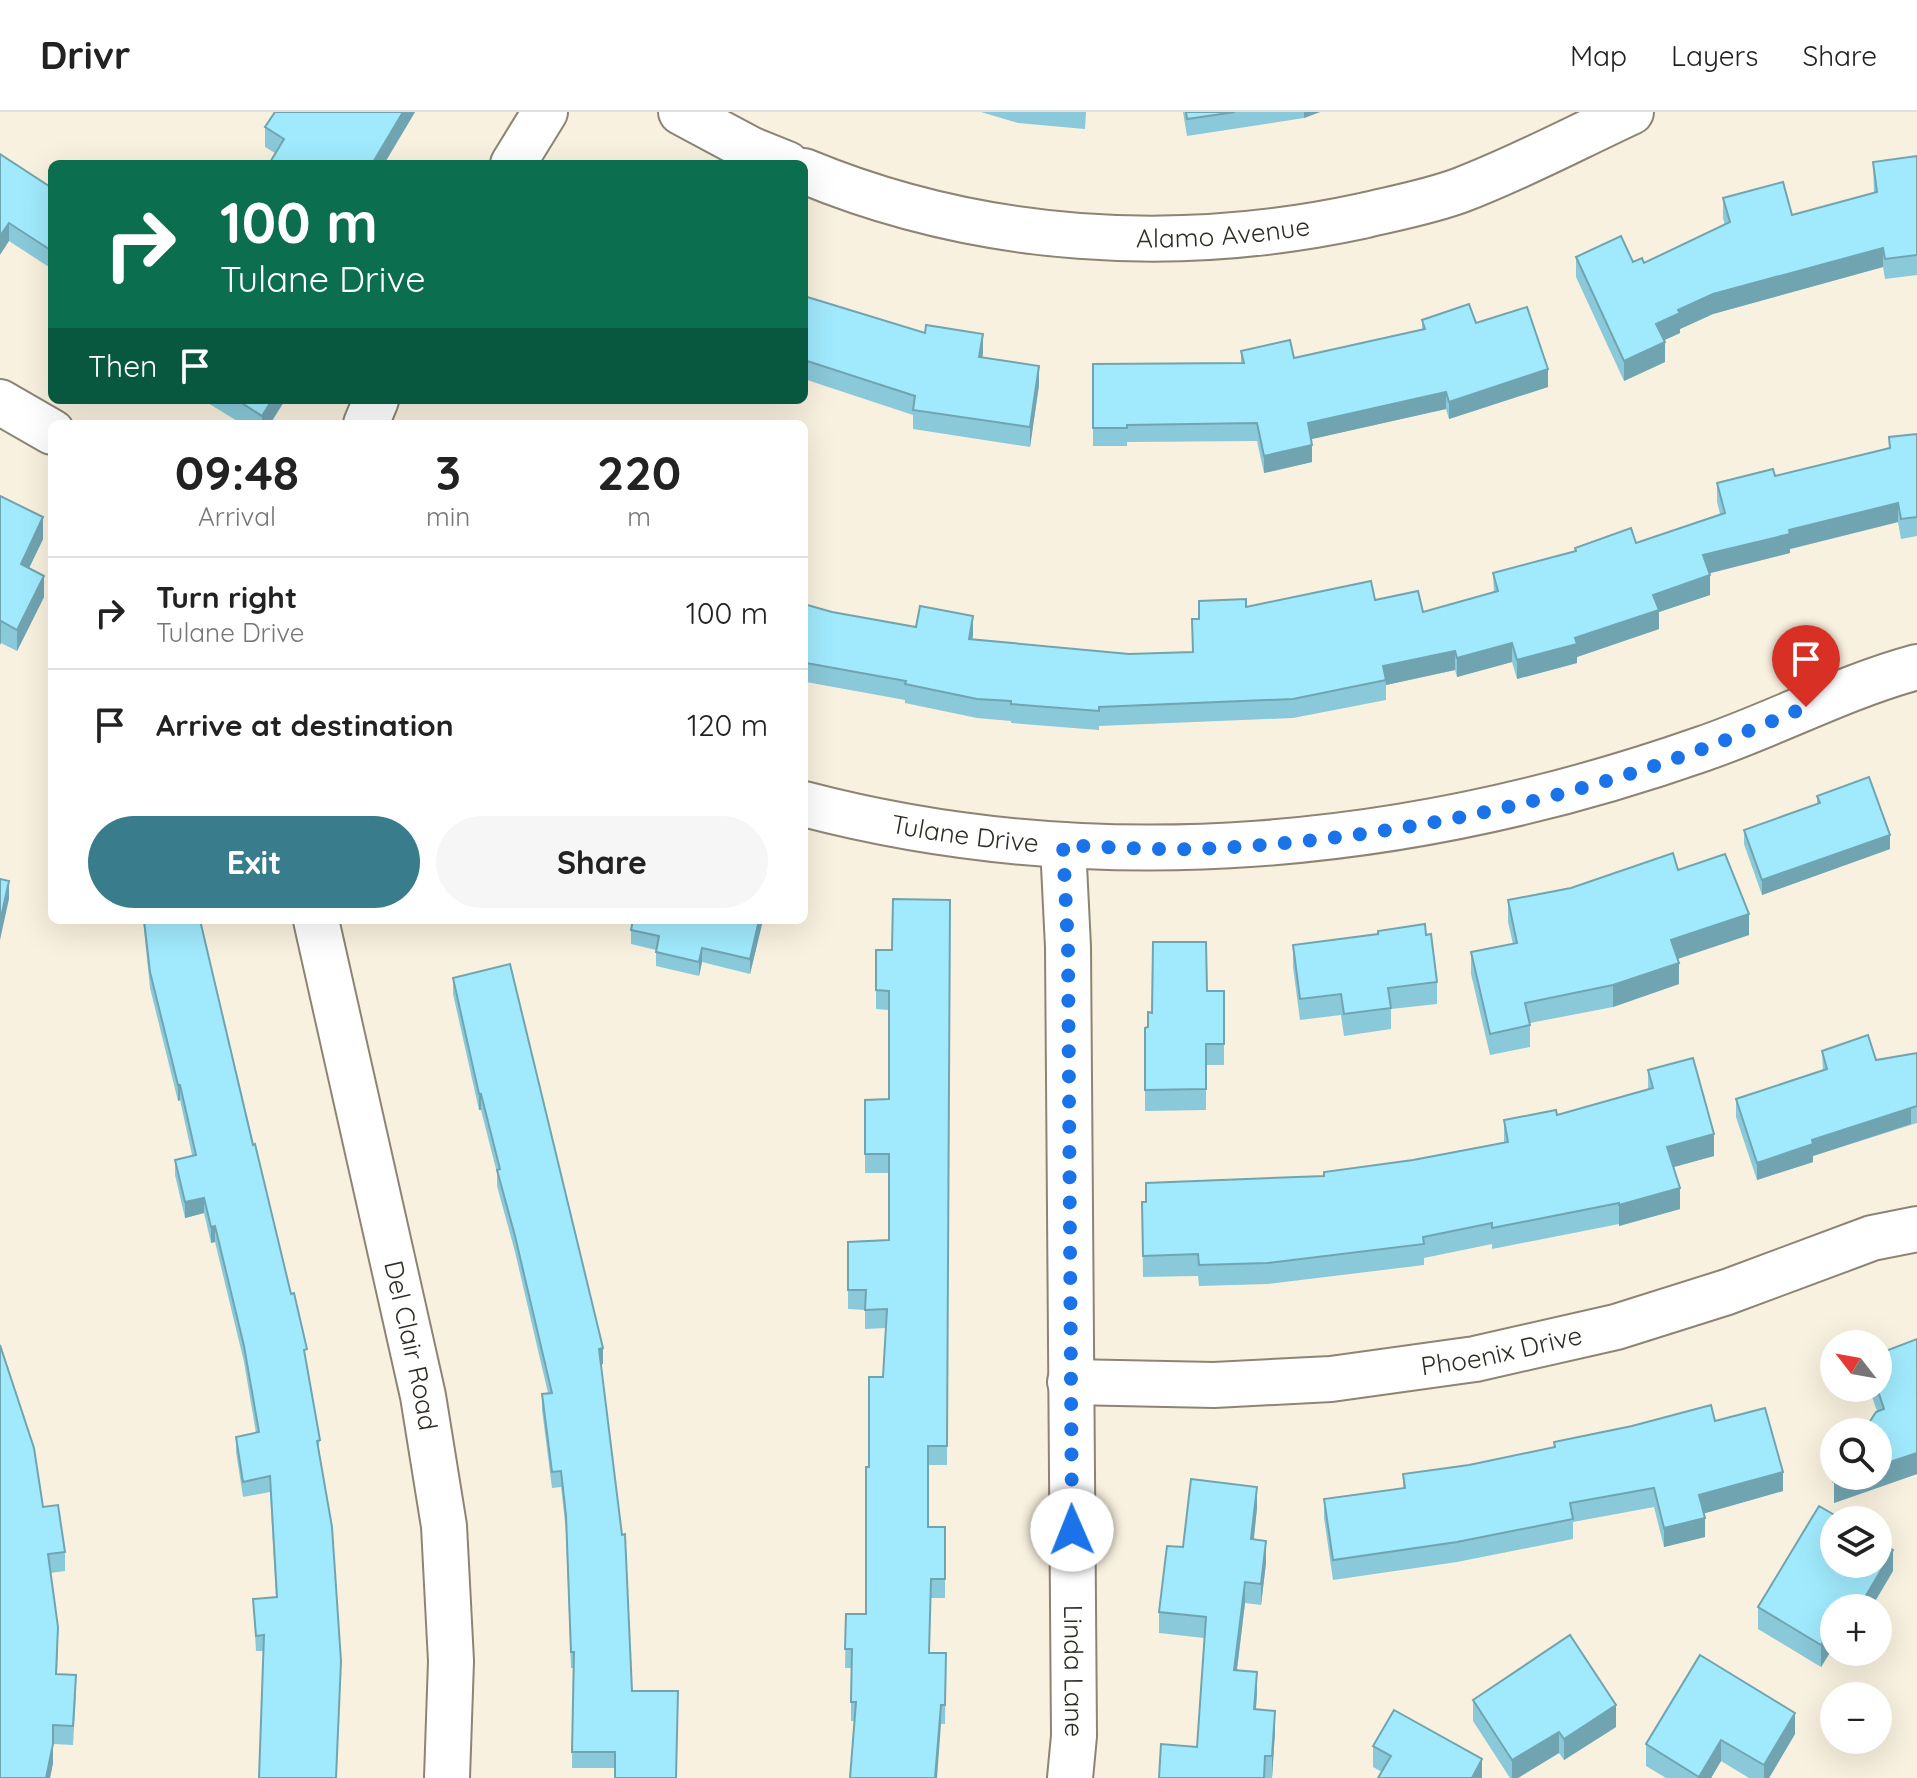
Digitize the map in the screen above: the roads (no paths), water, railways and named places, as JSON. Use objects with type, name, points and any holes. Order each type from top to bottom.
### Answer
[{"type":"street","points":[[515,160],[545,112]]},
{"type":"street","points":[[681,112],[777,160]]},
{"type":"street","name":"Alamo Avenue","points":[[808,172],[906,206],[1019,230],[1118,239],[1202,239],[1300,229],[1414,204],[1461,190],[1631,112]]},
{"type":"street","points":[[0,402],[48,430]]},
{"type":"street","name":"Tulane Drive","points":[[808,805],[945,833],[1063,845],[1195,849],[1317,839],[1438,820],[1558,794],[1703,749],[1883,676],[1917,667]]},
{"type":"street","name":"Linda Lane","points":[[1063,845],[1068,947],[1074,1736],[1070,1778]]},
{"type":"street","name":"Del Clair Road","points":[[317,924],[423,1396],[444,1526],[451,1661],[447,1778]]},
{"type":"street","name":"Phoenix Drive","points":[[1070,1382],[1214,1385],[1331,1379],[1475,1359],[1616,1327],[1727,1292],[1872,1238],[1917,1229]]}]
